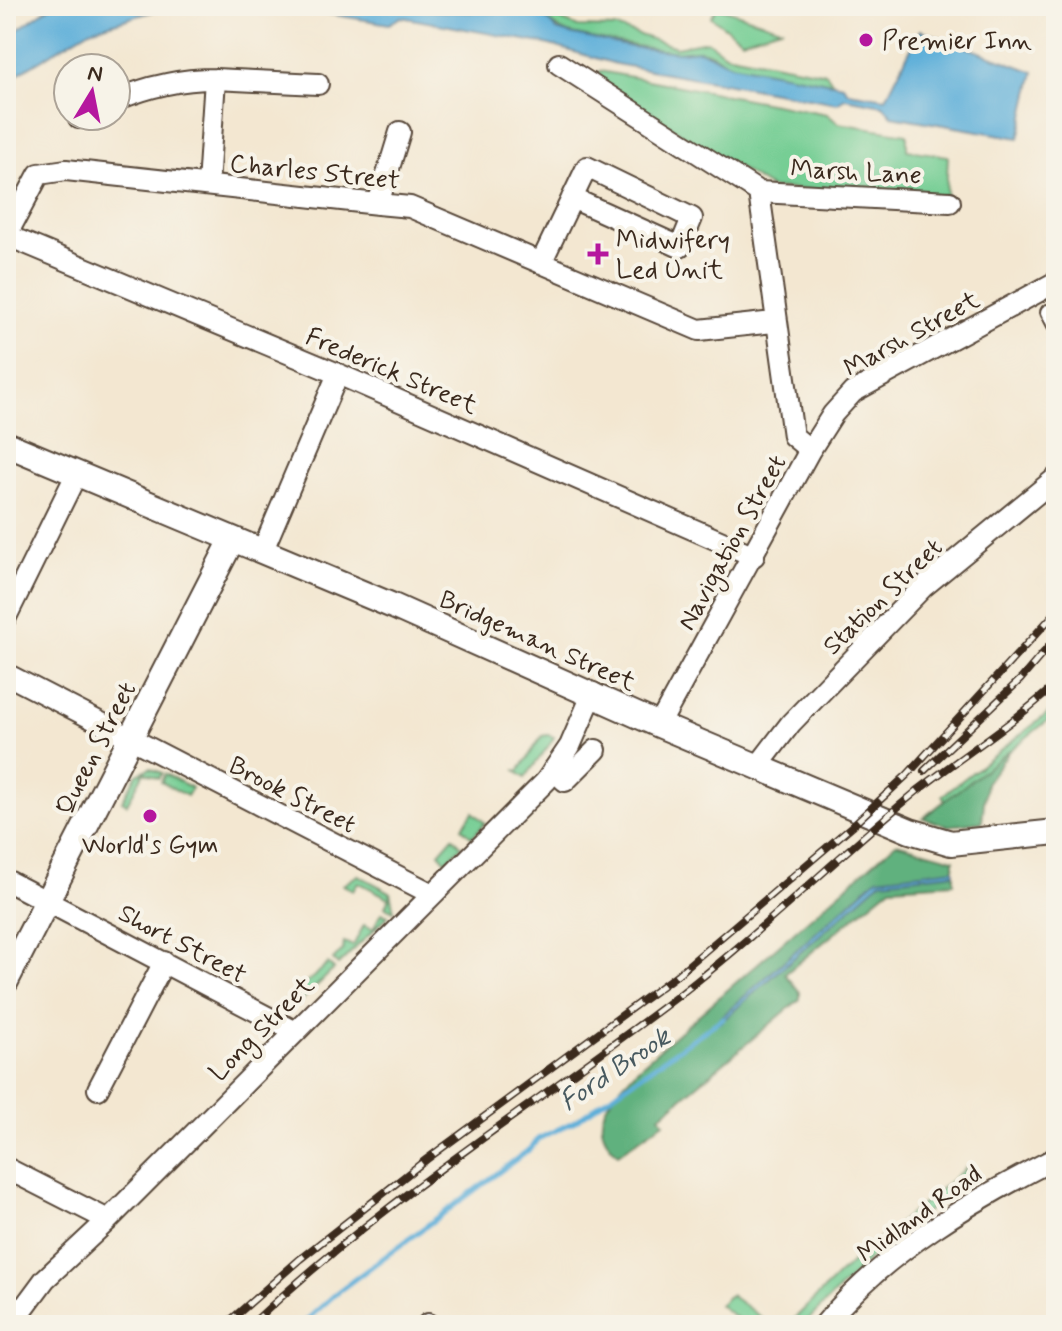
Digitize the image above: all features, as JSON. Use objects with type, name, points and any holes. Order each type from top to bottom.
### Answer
[{"type":"street","points":[[559,64],[759,192]]},
{"type":"street","points":[[132,93],[188,79],[318,84]]},
{"type":"street","points":[[208,185],[215,79]]},
{"type":"street","points":[[378,204],[400,132]]},
{"type":"street","points":[[541,263],[572,198],[587,167],[692,218],[680,247],[572,198]]},
{"type":"street","name":"Charles Street","points":[[6,236],[39,174],[66,170],[410,207],[699,330],[774,322]]},
{"type":"street","name":"Marsh Lane","points":[[759,192],[950,202]]},
{"type":"street","name":"Navigation Street","points":[[659,725],[810,450],[793,436],[774,322],[759,192]]},
{"type":"street","name":"Frederick Street","points":[[6,236],[338,374],[754,556]]},
{"type":"street","name":"Marsh Street","points":[[810,450],[833,414],[853,392],[1056,282]]},
{"type":"street","points":[[1048,312],[1056,327]]},
{"type":"street","points":[[262,552],[338,374]]},
{"type":"street","name":"Bridgeman Street","points":[[6,444],[937,841],[951,843],[1056,832]]},
{"type":"street","points":[[6,617],[77,473]]},
{"type":"street","name":"Station Street","points":[[758,766],[791,723],[923,587],[1056,478]]},
{"type":"street","name":"Queen Street","points":[[6,981],[232,540]]},
{"type":"street","name":"Brook Street","points":[[6,674],[432,894]]},
{"type":"street","name":"Long Street","points":[[11,1325],[45,1279],[108,1220],[553,770],[570,746],[593,693]]},
{"type":"street","points":[[553,770],[565,781],[596,750]]},
{"type":"street","name":"Short Street","points":[[6,880],[294,1031]]},
{"type":"street","points":[[98,1089],[164,962]]},
{"type":"street","name":"Midland Road","points":[[824,1325],[843,1302],[902,1253],[995,1189],[1056,1158]]},
{"type":"street","points":[[6,1168],[108,1220]]},
{"type":"green space","points":[[399,6],[426,9],[428,6],[549,6],[559,19],[578,27],[618,28],[676,47],[707,41],[725,54],[826,73],[833,83],[727,63],[701,50],[674,52],[572,34],[531,13],[420,10]]},
{"type":"green space","points":[[717,7],[781,28],[742,40],[711,17]]},
{"type":"green space","points":[[600,71],[827,114],[838,123],[907,134],[907,150],[948,156],[946,196],[771,188],[594,80]]},
{"type":"green space","points":[[1056,707],[1056,714],[946,801],[942,796]]},
{"type":"green space","points":[[542,736],[554,737],[552,741],[525,778],[515,770],[519,771]]},
{"type":"green space","points":[[1011,749],[986,783],[982,822],[947,826],[923,818]]},
{"type":"green space","points":[[150,768],[162,773],[159,778],[144,772],[127,804],[122,801],[137,774]]},
{"type":"green space","points":[[165,774],[192,788],[187,796],[161,782]]},
{"type":"green space","points":[[473,812],[485,823],[472,837],[462,828]]},
{"type":"green space","points":[[453,837],[462,846],[446,861],[439,853]]},
{"type":"green space","points":[[896,843],[954,859],[954,883],[891,887],[785,974],[800,992],[800,999],[660,1116],[664,1122],[618,1154],[607,1142],[602,1119],[619,1088]]},
{"type":"green space","points":[[358,875],[390,892],[394,911],[385,907],[389,898],[358,882],[353,890],[343,885]]},
{"type":"green space","points":[[381,913],[388,916],[338,965],[333,960],[343,950],[344,942],[353,946],[364,925],[373,929]]},
{"type":"green space","points":[[328,964],[334,969],[299,1003],[283,1003]]},
{"type":"green space","points":[[966,1168],[963,1184],[888,1241],[803,1325],[746,1325],[719,1305],[730,1295],[768,1322],[791,1322],[855,1259]]},
{"type":"water","points":[[51,6],[171,6],[90,30],[6,81],[6,38]]},
{"type":"water","points":[[225,6],[399,6],[442,11],[541,13],[557,30],[570,34],[632,47],[679,52],[699,50],[731,64],[843,85],[848,92],[886,98],[920,30],[1034,72],[1019,138],[892,116],[883,105],[845,98],[837,103],[616,64],[546,44],[401,17],[389,24],[311,11]]},
{"type":"water","points":[[954,869],[954,873],[881,881],[720,1023],[718,1020],[877,878]]},
{"type":"waterway","name":"Ford Brook","points":[[301,1325],[340,1290],[530,1149],[538,1139],[575,1121],[723,1018]]},
{"type":"railway","points":[[225,1325],[300,1259],[427,1159],[678,974],[852,826],[907,775],[1056,612]]},
{"type":"railway","points":[[924,771],[1021,679],[1056,638]]},
{"type":"railway","points":[[251,1325],[352,1237],[406,1195],[709,972],[917,791],[1056,684]]},
{"type":"place","name":"Premier Inn","points":[[866,40]]},
{"type":"place","name":"Midwifery Led Unit","points":[[598,254]]},
{"type":"place","name":"World's Gym","points":[[150,816]]}]
